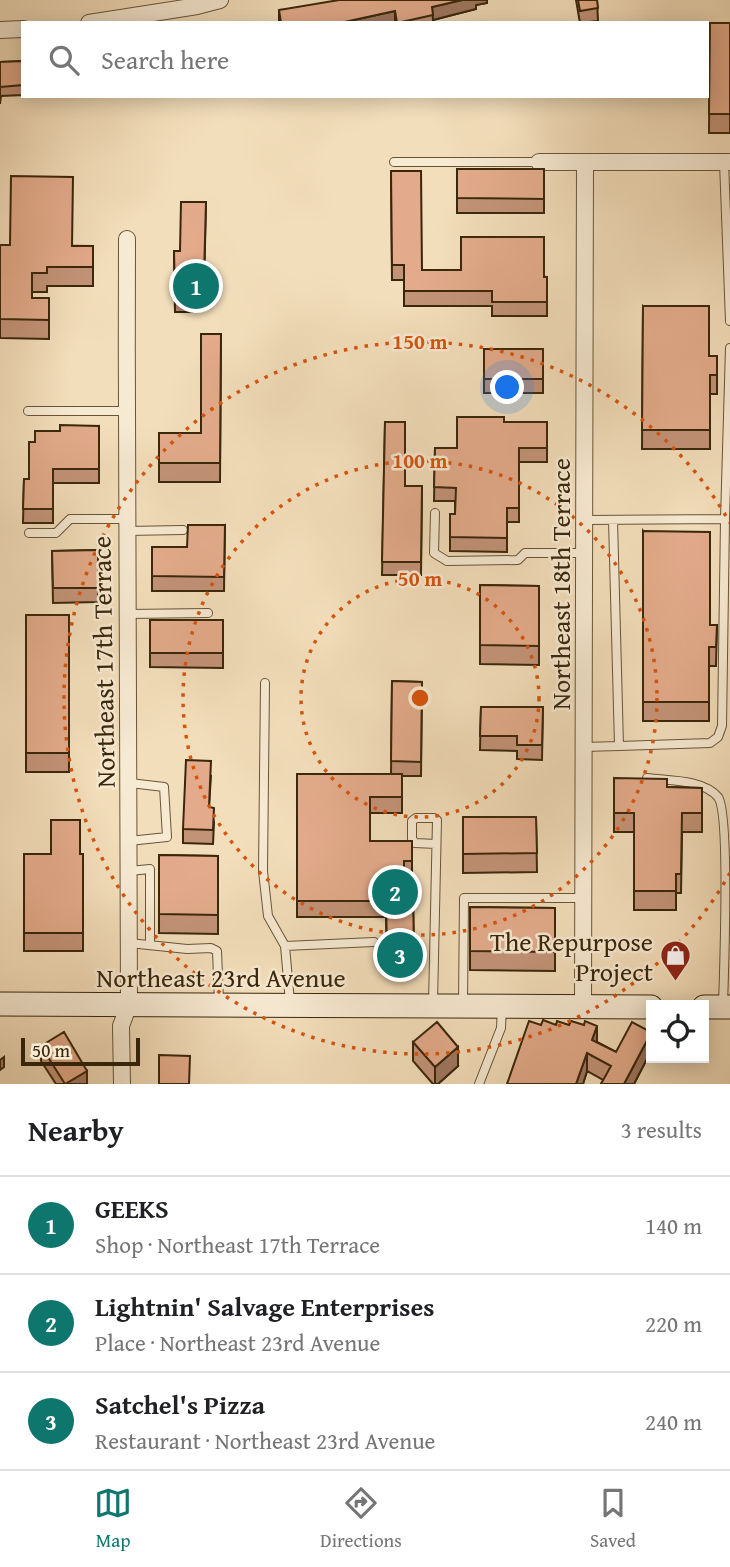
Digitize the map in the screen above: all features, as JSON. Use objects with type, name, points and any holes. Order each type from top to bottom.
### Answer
[{"type":"main road","name":"Northeast 23rd Avenue","points":[[0,1004],[646,1007]]},
{"type":"street","points":[[102,21],[220,0]]},
{"type":"street","points":[[0,30],[21,29]]},
{"type":"street","points":[[539,162],[727,162]]},
{"type":"street","name":"Northeast 18th Terrace","points":[[583,1006],[585,163]]},
{"type":"street","name":"Northeast 17th Terrace","points":[[122,1084],[121,1026],[129,1004],[127,239]]},
{"type":"lane","points":[[394,162],[539,162]]},
{"type":"lane","points":[[727,162],[730,321]]},
{"type":"lane","points":[[583,747],[710,743],[718,737],[722,726],[730,348]]},
{"type":"lane","points":[[28,411],[126,411]]},
{"type":"lane","points":[[435,513],[434,552],[447,561],[518,560],[525,553],[585,552]]},
{"type":"lane","points":[[29,533],[56,533],[70,519],[183,530]]},
{"type":"lane","points":[[585,520],[725,519]]},
{"type":"lane","points":[[613,520],[619,746]]},
{"type":"lane","points":[[127,614],[208,613]]},
{"type":"lane","points":[[265,683],[263,871],[268,916],[285,946],[290,1005]]},
{"type":"lane","points":[[648,778],[705,787],[723,804],[726,855],[719,1007]]},
{"type":"lane","points":[[129,841],[167,837],[164,786],[130,783]]},
{"type":"lane","points":[[433,1006],[436,844]]},
{"type":"lane","points":[[129,871],[155,869],[150,945]]},
{"type":"lane","points":[[463,1006],[464,898],[583,898]]},
{"type":"lane","points":[[285,946],[374,942]]},
{"type":"lane","points":[[129,943],[187,950],[211,948],[217,951],[219,1005]]},
{"type":"lane","points":[[479,1084],[501,1028],[502,1006]]},
{"type":"building","points":[[339,0],[462,0],[432,7],[433,15],[406,21],[397,21],[395,11],[349,21],[281,21],[279,10]]},
{"type":"building","points":[[578,0],[597,0],[598,8],[580,11]]},
{"type":"building","points":[[710,23],[730,23],[730,114],[709,114]]},
{"type":"building","points":[[21,61],[21,85],[0,87],[0,62]]},
{"type":"building","points":[[457,169],[544,169],[544,199],[457,198]]},
{"type":"building","points":[[391,171],[421,171],[422,270],[461,270],[461,237],[544,237],[547,302],[492,302],[492,291],[404,291],[404,265],[392,265]]},
{"type":"building","points":[[11,176],[73,177],[72,246],[93,246],[93,267],[47,267],[47,273],[32,273],[32,298],[49,298],[49,320],[0,319],[0,245],[10,245]]},
{"type":"building","points":[[181,202],[206,202],[204,276],[192,276],[192,300],[175,300],[174,251],[180,251]]},
{"type":"building","points":[[643,306],[709,306],[709,356],[717,356],[717,375],[710,375],[710,430],[642,430]]},
{"type":"building","points":[[201,334],[221,334],[220,463],[159,463],[159,433],[201,433]]},
{"type":"building","points":[[484,349],[543,349],[543,379],[484,379]]},
{"type":"building","points":[[457,417],[504,417],[504,422],[547,422],[547,448],[519,448],[519,508],[507,508],[507,538],[450,537],[450,514],[455,514],[456,488],[434,487],[435,448],[457,448]]},
{"type":"building","points":[[385,422],[405,422],[405,486],[422,486],[421,562],[382,562]]},
{"type":"building","points":[[60,425],[99,426],[99,469],[53,469],[53,509],[23,509],[24,479],[29,479],[29,442],[35,442],[35,431],[60,431]]},
{"type":"building","points":[[188,525],[225,525],[224,577],[152,576],[152,547],[187,547]]},
{"type":"building","points":[[643,531],[710,532],[710,625],[717,625],[716,647],[709,647],[709,702],[643,702]]},
{"type":"building","points":[[98,550],[98,588],[53,588],[52,551]]},
{"type":"building","points":[[480,585],[539,586],[539,646],[480,645]]},
{"type":"building","points":[[26,615],[69,615],[69,753],[26,753]]},
{"type":"building","points":[[150,620],[223,620],[223,653],[150,653]]},
{"type":"building","points":[[392,681],[422,682],[421,762],[391,761]]},
{"type":"building","points":[[481,707],[543,707],[542,745],[517,745],[517,736],[480,736]]},
{"type":"building","points":[[186,760],[211,761],[209,807],[214,808],[213,830],[183,829]]},
{"type":"building","points":[[297,774],[402,774],[402,797],[370,797],[370,841],[412,841],[412,861],[404,861],[404,896],[413,896],[414,949],[387,949],[386,901],[297,901]]},
{"type":"building","points":[[614,778],[667,779],[667,787],[702,788],[702,813],[682,813],[681,874],[676,874],[676,891],[634,891],[634,813],[614,813]]},
{"type":"building","points":[[463,817],[536,817],[537,853],[463,854]]},
{"type":"building","points":[[51,820],[80,820],[83,933],[24,933],[24,854],[51,854]]},
{"type":"building","points":[[159,855],[218,856],[218,915],[159,914]]},
{"type":"building","points":[[470,907],[555,908],[555,952],[470,951]]},
{"type":"building","points":[[543,1020],[556,1025],[557,1021],[569,1025],[571,1021],[584,1025],[585,1021],[597,1026],[592,1040],[616,1052],[632,1022],[646,1029],[646,1042],[624,1084],[601,1084],[611,1066],[587,1053],[576,1084],[507,1084],[529,1021],[541,1025]]},
{"type":"building","points":[[437,1022],[458,1047],[435,1067],[413,1042]]},
{"type":"building","points":[[64,1032],[87,1071],[65,1084],[41,1046]]},
{"type":"building","points":[[159,1055],[190,1056],[189,1084],[159,1084]]},
{"type":"place","name":"GEEKS","points":[[196,286]]},
{"type":"place","name":"Lightnin' Salvage Enterprises","points":[[395,892]]},
{"type":"place","name":"Satchel's Pizza","points":[[400,955]]},
{"type":"place","name":"The Repurpose Project","points":[[676,983]]}]
